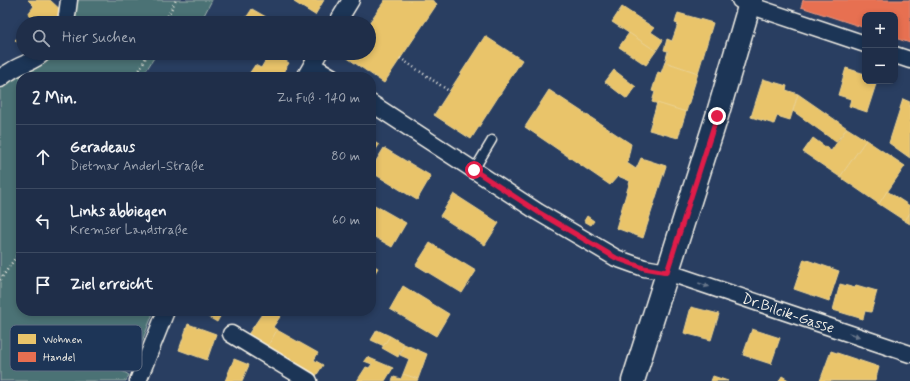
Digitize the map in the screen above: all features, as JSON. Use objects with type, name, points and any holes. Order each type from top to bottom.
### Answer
[{"type":"main road","points":[[633,381],[717,116],[747,2]]},
{"type":"street","points":[[67,16],[70,0]]},
{"type":"street","points":[[341,16],[351,0]]},
{"type":"street","points":[[747,2],[862,43]]},
{"type":"street","points":[[898,56],[910,60]]},
{"type":"street","points":[[0,79],[12,70],[34,60]]},
{"type":"street","points":[[312,65],[324,72]]},
{"type":"street","name":"Dr.Bilcik-Gasse","points":[[376,106],[538,212],[616,258],[644,268],[667,272],[910,354]]},
{"type":"street","points":[[138,381],[164,316]]},
{"type":"street","points":[[231,334],[309,381]]},
{"type":"lane","points":[[474,170],[492,140]]},
{"type":"path","points":[[168,16],[176,0]]},
{"type":"path","points":[[400,58],[449,91]]},
{"type":"path","points":[[138,72],[144,60]]},
{"type":"path","points":[[0,280],[16,257]]},
{"type":"green space","points":[[77,0],[212,0],[204,16],[75,16]]},
{"type":"green space","points":[[45,60],[153,60],[145,72],[24,72]]},
{"type":"green space","points":[[16,77],[16,316],[152,316],[142,341],[142,325],[10,325],[10,371],[123,371],[129,375],[126,381],[0,381],[0,86]]},
{"type":"building: Wohnen","points":[[28,0],[50,0],[65,14],[63,16],[30,16],[28,14],[34,6]]},
{"type":"building: Wohnen","points":[[295,0],[324,0],[315,15],[294,2]]},
{"type":"building: Wohnen","points":[[385,0],[432,0],[437,4],[384,83],[376,78],[376,72],[368,72],[350,60],[376,60],[376,16],[374,16]]},
{"type":"building: Wohnen","points":[[622,7],[654,28],[651,32],[663,40],[656,51],[612,22]]},
{"type":"building: Wohnen","points":[[252,9],[264,16],[247,16]]},
{"type":"building: Wohnen","points":[[678,13],[713,23],[698,73],[665,62],[668,51],[664,50],[667,39],[672,41],[678,24],[675,23]]},
{"type":"building: Wohnen","points":[[629,33],[656,51],[646,65],[619,47]]},
{"type":"building: Wohnen","points":[[485,36],[522,60],[471,139],[434,115]]},
{"type":"building: Wohnen","points":[[266,60],[284,60],[289,63],[283,72],[250,72],[255,65],[261,68]]},
{"type":"building: Wohnen","points":[[665,62],[698,73],[686,112],[652,102],[655,92],[652,91],[658,72],[661,73]]},
{"type":"building: Wohnen","points":[[846,68],[862,73],[862,84],[876,84],[867,112],[849,106],[851,99],[838,95]]},
{"type":"building: Wohnen","points":[[614,70],[636,87],[627,99],[605,82]]},
{"type":"building: Wohnen","points":[[763,79],[787,86],[786,90],[798,94],[790,120],[777,116],[774,124],[751,117]]},
{"type":"building: Wohnen","points":[[549,90],[631,144],[627,163],[636,169],[641,158],[666,166],[643,238],[616,228],[630,181],[618,176],[610,185],[525,127]]},
{"type":"building: Wohnen","points":[[798,94],[847,128],[836,142],[793,111]]},
{"type":"building: Wohnen","points":[[903,99],[910,102],[910,158],[889,143]]},
{"type":"building: Wohnen","points":[[657,103],[686,112],[678,138],[649,130]]},
{"type":"building: Wohnen","points":[[847,128],[866,140],[840,177],[803,152],[813,138],[831,151]]},
{"type":"building: Wohnen","points":[[866,140],[905,166],[879,204],[840,177]]},
{"type":"building: Wohnen","points":[[384,148],[431,176],[417,200],[376,175],[376,161]]},
{"type":"building: Wohnen","points":[[887,191],[910,206],[910,213],[905,221],[879,204]]},
{"type":"building: Wohnen","points":[[454,194],[499,223],[485,245],[440,216]]},
{"type":"building: Wohnen","points":[[376,206],[406,223],[392,247],[376,238]]},
{"type":"building: Wohnen","points":[[910,213],[910,224],[905,221]]},
{"type":"building: Wohnen","points":[[587,216],[594,221],[591,225],[584,221]]},
{"type":"building: Wohnen","points":[[430,243],[476,271],[462,293],[416,265]]},
{"type":"building: Wohnen","points":[[804,259],[839,271],[829,301],[794,289]]},
{"type":"building: Wohnen","points":[[840,284],[855,288],[856,285],[877,291],[871,312],[865,311],[863,319],[833,310]]},
{"type":"building: Wohnen","points":[[403,286],[449,314],[436,336],[390,309]]},
{"type":"building: Wohnen","points":[[691,307],[719,314],[711,340],[684,333]]},
{"type":"building: Wohnen","points":[[207,316],[220,316],[217,322]]},
{"type":"building: Wohnen","points":[[261,316],[281,316],[273,327],[277,330],[265,351],[245,339]]},
{"type":"building: Wohnen","points":[[188,324],[216,334],[207,360],[179,350]]},
{"type":"building: Wohnen","points":[[752,329],[780,338],[771,364],[743,355]]},
{"type":"building: Wohnen","points":[[277,330],[318,353],[314,360],[323,365],[316,376],[265,351]]},
{"type":"building: Wohnen","points":[[377,330],[390,336],[384,346],[371,340]]},
{"type":"building: Wohnen","points":[[390,336],[404,344],[398,357],[382,348]]},
{"type":"building: Wohnen","points":[[404,344],[427,354],[418,379],[403,374],[409,359],[400,355]]},
{"type":"building: Wohnen","points":[[831,351],[879,367],[875,381],[820,381]]},
{"type":"building: Wohnen","points":[[367,357],[393,368],[385,381],[357,381],[366,367],[369,368],[372,364],[364,361]]},
{"type":"building: Wohnen","points":[[234,359],[249,365],[242,381],[225,381]]},
{"type":"building: Wohnen","points":[[403,374],[418,379],[417,381],[392,381],[394,377],[401,379]]},
{"type":"building: Wohnen","points":[[713,376],[728,381],[711,381]]},
{"type":"building: Wohnen","points":[[782,376],[790,381],[779,381]]},
{"type":"building: Handel","points":[[803,0],[910,0],[910,43],[898,39],[898,12],[862,12],[862,27],[801,7]]},
{"type":"route","points":[[474,170],[538,212],[616,258],[644,268],[667,272],[717,116]]}]
